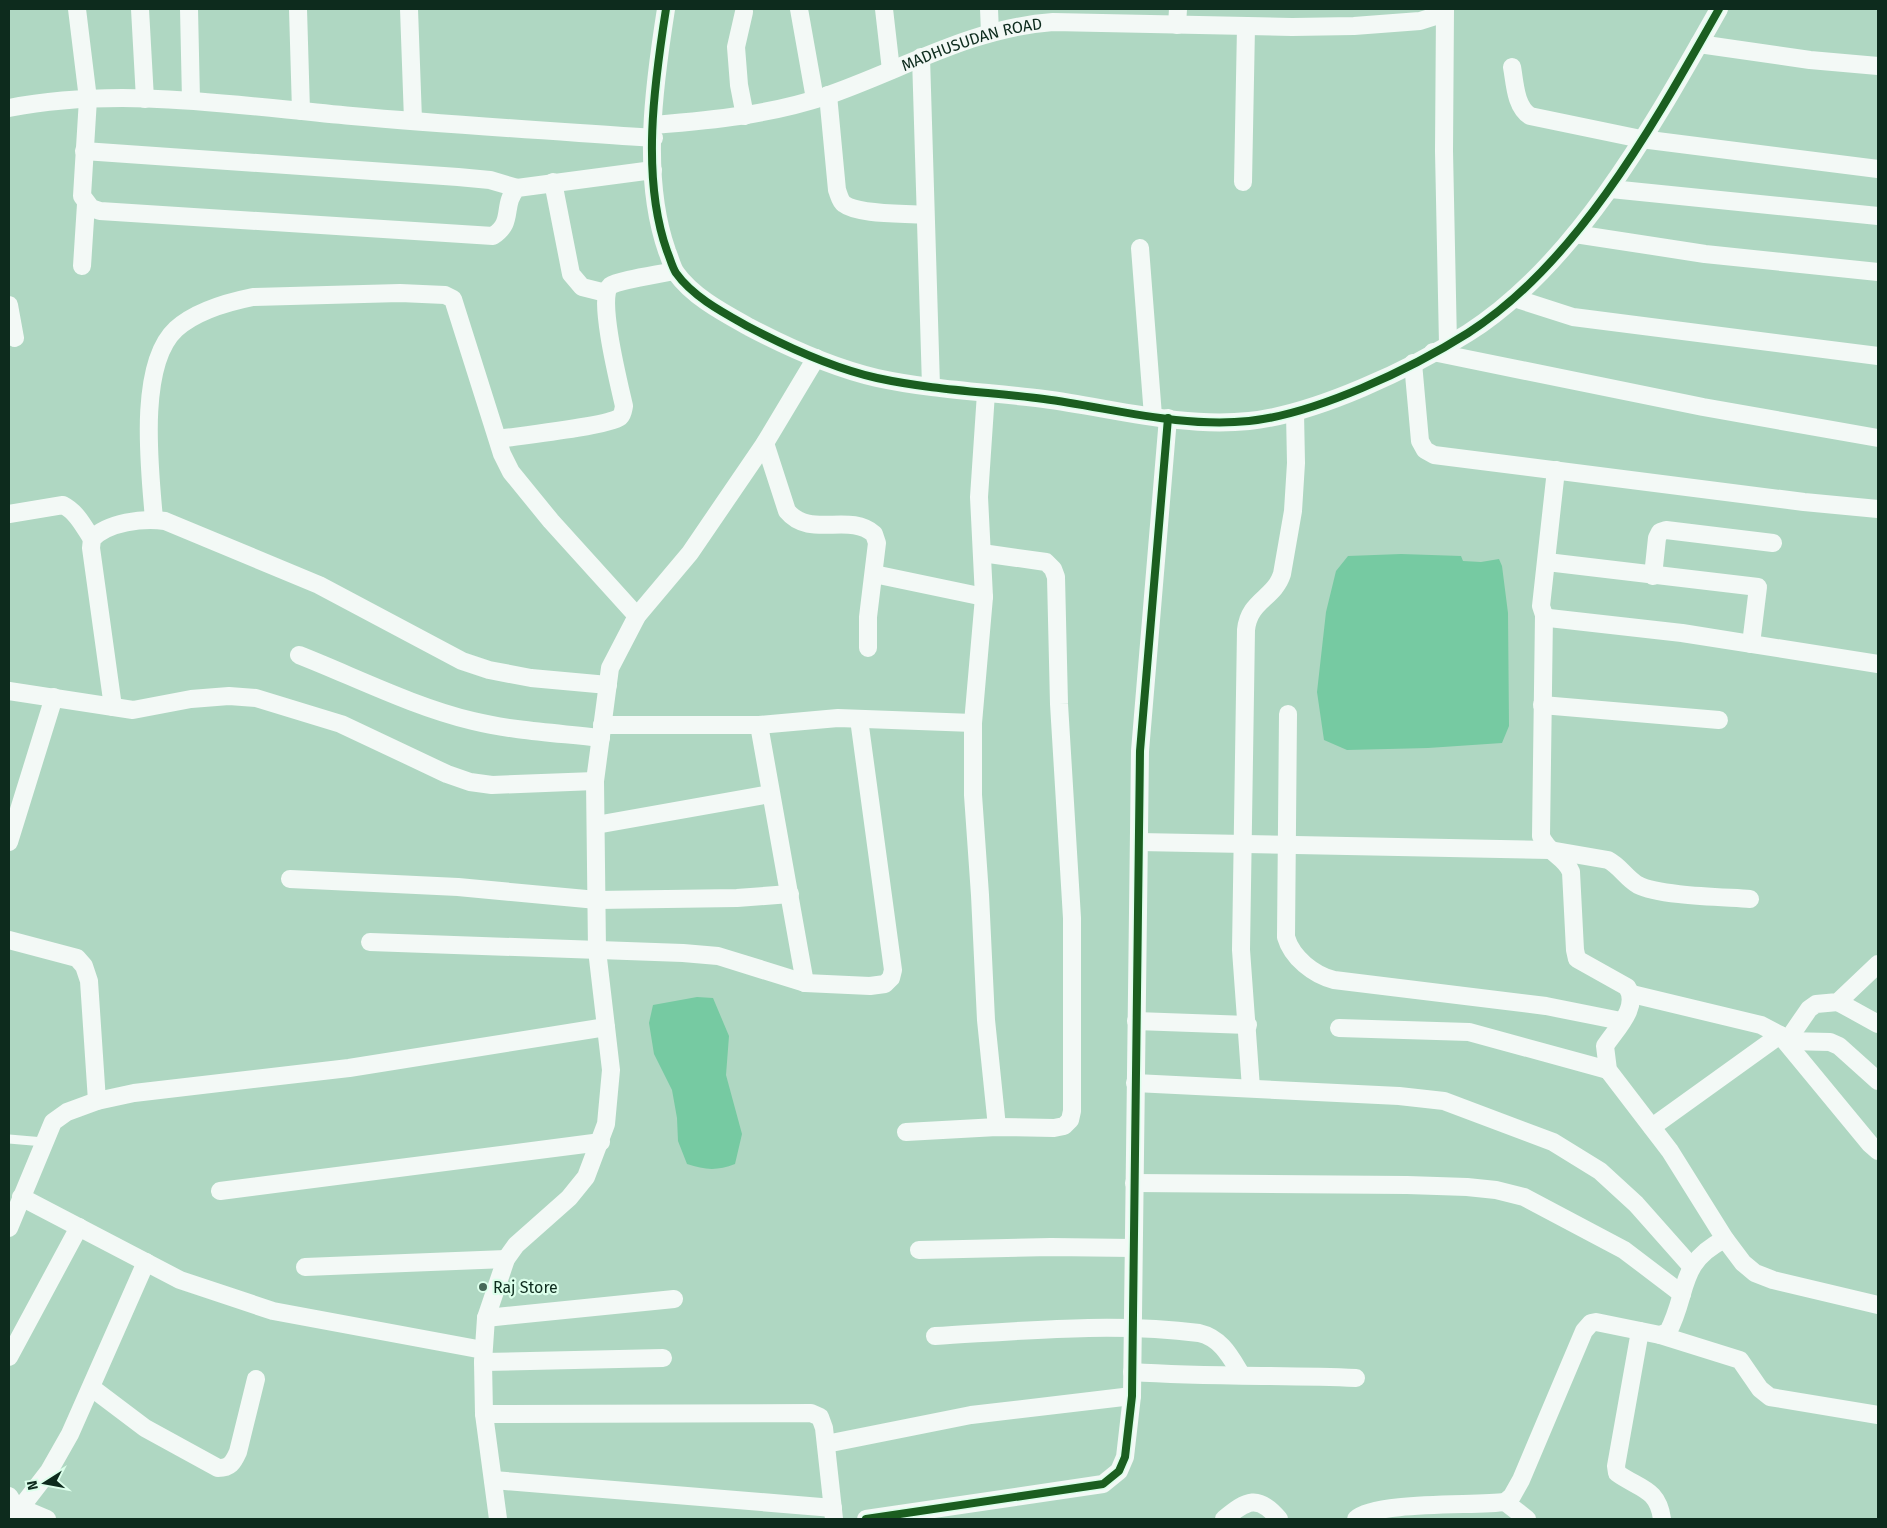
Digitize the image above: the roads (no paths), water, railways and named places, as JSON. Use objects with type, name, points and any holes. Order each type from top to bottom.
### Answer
[{"type":"street","points":[[77,9],[88,100],[82,196],[86,204],[82,266]]},
{"type":"street","points":[[140,9],[145,99]]},
{"type":"street","points":[[189,9],[191,100]]},
{"type":"street","points":[[298,9],[301,111]]},
{"type":"street","points":[[409,9],[413,120]]},
{"type":"street","points":[[666,9],[658,58],[654,132],[654,200],[662,236],[674,271],[699,296],[735,319],[816,358],[876,378],[1045,399],[1206,423],[1251,421],[1295,413],[1413,363],[1470,332],[1514,298],[1575,234],[1611,189],[1719,9]]},
{"type":"street","points":[[799,9],[822,97],[837,190],[842,202],[849,207],[862,210],[925,215]]},
{"type":"street","points":[[884,9],[891,70]]},
{"type":"street","points":[[989,9],[990,33]]},
{"type":"street","points":[[1441,348],[1445,9]]},
{"type":"street","name":"MADHUSUDAN ROAD","points":[[9,108],[29,104],[88,100],[191,100],[413,120],[654,132],[789,107],[822,97],[921,56],[990,33],[1026,24],[1178,17],[1246,27],[1354,26],[1420,22],[1440,15],[1445,9]]},
{"type":"street","points":[[744,12],[736,46],[739,85],[745,116]]},
{"type":"street","points":[[1243,182],[1246,27]]},
{"type":"street","points":[[1699,44],[1810,60],[1878,66]]},
{"type":"street","points":[[921,56],[931,386]]},
{"type":"street","points":[[1512,67],[1519,102],[1523,111],[1530,116],[1641,139],[1878,170]]},
{"type":"street","points":[[84,151],[458,177],[490,180],[517,188],[653,170]]},
{"type":"street","points":[[553,182],[571,274],[582,287],[606,293]]},
{"type":"street","points":[[86,204],[100,211],[493,236],[503,230],[507,221],[509,196],[517,188]]},
{"type":"street","points":[[1611,189],[1878,216]]},
{"type":"street","points":[[1575,234],[1705,254],[1878,272]]},
{"type":"street","points":[[866,1519],[1103,1484],[1120,1472],[1125,1457],[1132,1396],[1140,750],[1160,417],[1148,332],[1140,248]]},
{"type":"street","points":[[498,439],[592,425],[618,418],[623,413],[606,315],[606,293],[610,286],[674,271]]},
{"type":"street","points":[[154,519],[149,416],[159,360],[175,330],[191,318],[234,301],[253,297],[400,293],[445,295],[453,299],[498,439],[511,472],[551,521],[637,616]]},
{"type":"street","points":[[1514,298],[1573,317],[1878,356]]},
{"type":"street","points":[[9,305],[15,338]]},
{"type":"street","points":[[1441,348],[1703,407],[1878,438]]},
{"type":"street","points":[[498,1519],[484,1414],[483,1356],[486,1318],[506,1259],[516,1245],[568,1198],[586,1177],[601,1142],[606,1124],[611,1070],[597,950],[595,781],[610,668],[637,616],[690,553],[765,443],[816,358]]},
{"type":"street","points":[[1413,363],[1420,441],[1425,450],[1434,455],[1804,502],[1878,509]]},
{"type":"street","points":[[986,393],[980,497],[984,597],[973,722],[973,795],[986,1020],[997,1127]]},
{"type":"street","points":[[1251,1088],[1248,1024],[1241,950],[1247,618],[1252,610],[1279,583],[1282,574],[1293,511],[1296,463],[1295,413]]},
{"type":"street","points":[[765,443],[787,511],[794,519],[803,524],[860,526],[869,529],[874,534],[877,543],[868,618],[868,648]]},
{"type":"street","points":[[1556,470],[1541,606],[1544,615],[1540,820],[1544,843],[1568,864],[1571,872],[1577,958],[1627,987],[1632,994],[1632,1003],[1604,1046],[1608,1070],[1670,1151],[1725,1239],[1744,1263],[1755,1273],[1814,1291],[1878,1305]]},
{"type":"street","points":[[9,514],[63,506],[70,509],[79,519],[92,539],[91,548],[113,707]]},
{"type":"street","points":[[92,539],[106,529],[154,519],[165,520],[319,586],[462,661],[489,670],[531,678],[608,685]]},
{"type":"street","points":[[1653,576],[1657,538],[1660,532],[1666,530],[1774,543]]},
{"type":"street","points":[[906,1132],[997,1127],[1054,1128],[1064,1126],[1070,1120],[1072,1097],[1072,918],[1059,704],[1056,577],[1054,569],[1046,562],[982,553]]},
{"type":"street","points":[[1547,562],[1758,587],[1751,644]]},
{"type":"street","points":[[874,574],[984,597]]},
{"type":"street","points":[[1544,615],[1549,618],[1751,644],[1878,664]]},
{"type":"street","points":[[299,655],[444,713],[504,728],[601,732],[759,725],[838,718],[973,722]]},
{"type":"street","points":[[9,691],[132,710],[191,699],[229,696],[256,698],[340,724],[447,774],[470,782],[492,786],[595,781]]},
{"type":"street","points":[[9,842],[15,801],[54,697]]},
{"type":"street","points":[[1542,705],[1719,720]]},
{"type":"street","points":[[1288,714],[1286,938],[1295,955],[1324,978],[1546,1006],[1621,1021]]},
{"type":"street","points":[[370,942],[718,956],[805,983],[870,986],[885,984],[891,978],[893,970],[859,719]]},
{"type":"street","points":[[759,725],[805,983]]},
{"type":"street","points":[[596,825],[770,794]]},
{"type":"street","points":[[1139,842],[1550,850],[1608,860],[1639,885],[1654,891],[1750,899]]},
{"type":"street","points":[[290,879],[458,887],[597,900],[737,898],[790,894]]},
{"type":"street","points":[[9,940],[77,958],[84,966],[89,981],[97,1101]]},
{"type":"street","points":[[1838,1002],[1878,964]]},
{"type":"street","points":[[1632,994],[1761,1025],[1784,1038],[1865,1138],[1878,1151]]},
{"type":"street","points":[[1652,1127],[1784,1038],[1809,1009],[1816,1004],[1838,1002],[1878,1024]]},
{"type":"street","points":[[1136,1021],[1248,1024]]},
{"type":"street","points":[[9,1228],[16,1205],[53,1122],[68,1112],[97,1101],[134,1093],[349,1068],[606,1027]]},
{"type":"street","points":[[1338,1028],[1469,1032],[1608,1070]]},
{"type":"street","points":[[1784,1038],[1830,1042],[1839,1046],[1878,1081]]},
{"type":"street","points":[[1135,1083],[1251,1088],[1444,1101],[1553,1142],[1600,1171],[1613,1182],[1690,1266]]},
{"type":"street","points":[[220,1191],[601,1142]]},
{"type":"street","points":[[1134,1183],[1408,1185],[1496,1190],[1524,1197],[1624,1250],[1682,1294]]},
{"type":"street","points":[[16,1205],[79,1227],[180,1280],[273,1311],[483,1356],[663,1358]]},
{"type":"street","points":[[9,1357],[79,1227]]},
{"type":"street","points":[[1660,1335],[1668,1332],[1672,1325],[1690,1266],[1709,1247],[1725,1239]]},
{"type":"street","points":[[919,1250],[1051,1247],[1133,1248]]},
{"type":"street","points":[[305,1267],[506,1259]]},
{"type":"street","points":[[48,1519],[15,1510],[49,1471],[70,1434],[92,1388],[146,1262]]},
{"type":"street","points":[[486,1318],[674,1299]]},
{"type":"street","points":[[1506,1502],[1512,1496],[1521,1480],[1584,1331],[1591,1323],[1596,1322],[1660,1335],[1740,1360],[1760,1389],[1770,1397],[1878,1415]]},
{"type":"street","points":[[935,1336],[1040,1330],[1133,1328],[1176,1330],[1209,1335],[1219,1341],[1241,1374]]},
{"type":"street","points":[[1640,1331],[1616,1466],[1618,1473],[1645,1488],[1655,1496],[1661,1508],[1662,1519]]},
{"type":"street","points":[[1132,1372],[1190,1376],[1241,1374],[1356,1378]]},
{"type":"street","points":[[92,1388],[145,1428],[218,1468],[226,1468],[233,1463],[238,1452],[256,1379]]},
{"type":"street","points":[[826,1444],[971,1415],[1132,1396]]},
{"type":"street","points":[[484,1414],[811,1413],[820,1417],[826,1444],[833,1514],[493,1480]]},
{"type":"street","points":[[1224,1519],[1246,1503],[1256,1501],[1263,1503],[1279,1519]]},
{"type":"street","points":[[1362,1518],[1429,1505],[1506,1502],[1527,1519]]},
{"type":"lane","points":[[9,1139],[44,1142]]},
{"type":"place","name":"Raj Store","points":[[483,1287]]}]
